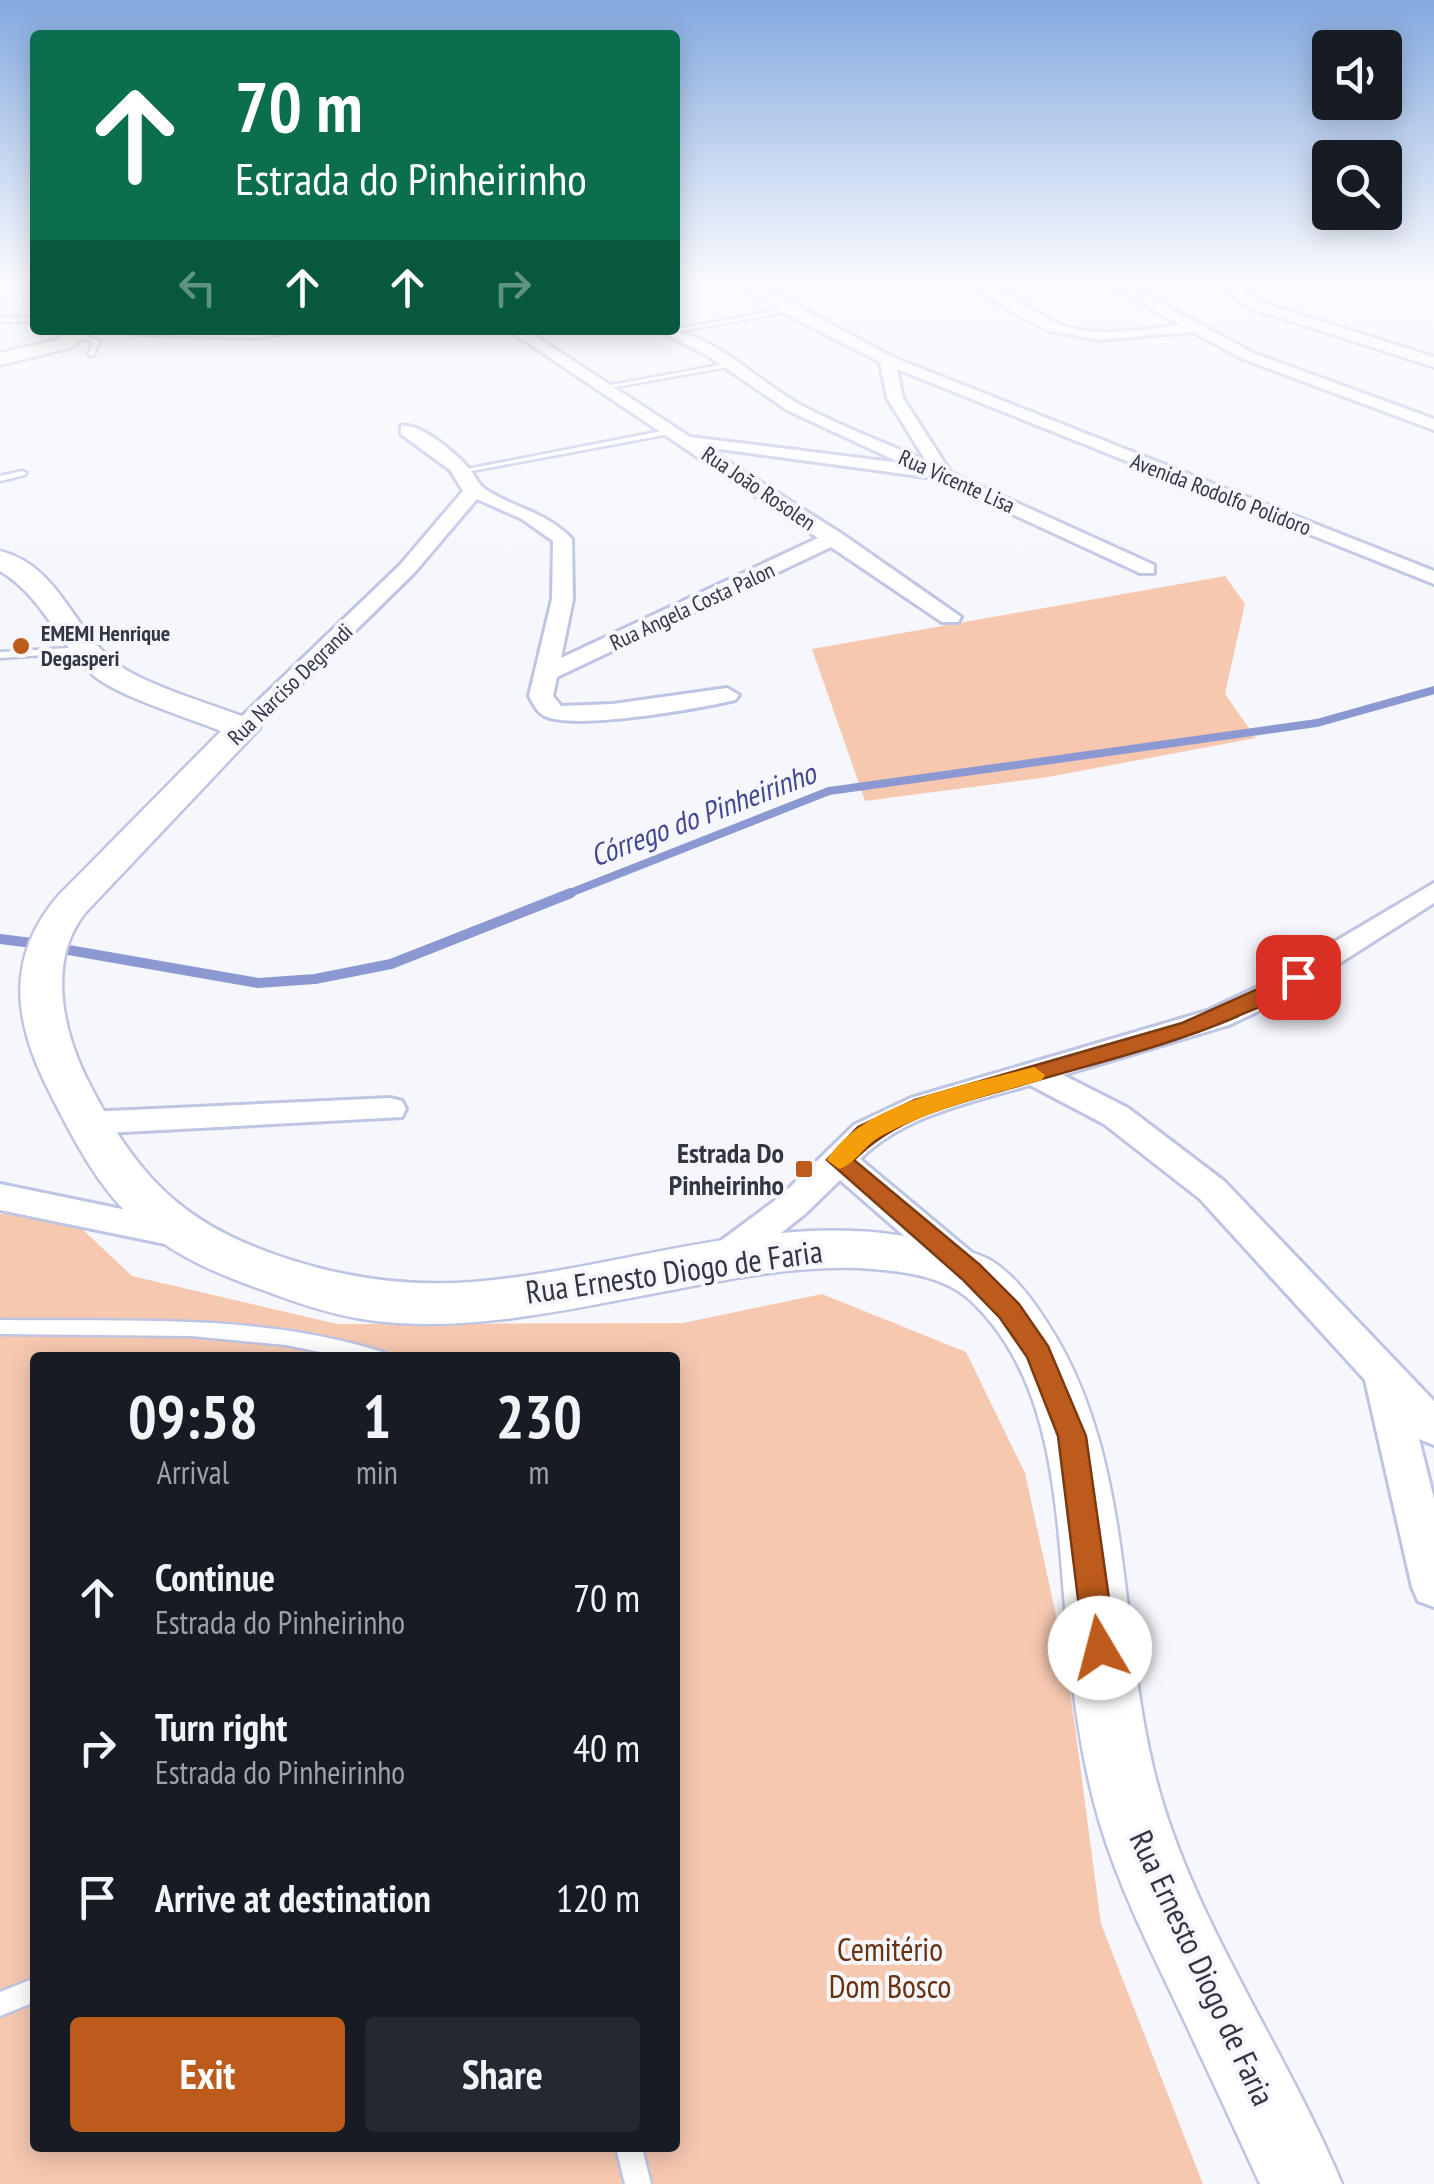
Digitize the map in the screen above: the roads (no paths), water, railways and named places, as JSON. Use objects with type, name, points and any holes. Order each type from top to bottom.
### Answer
[{"type":"main road","points":[[0,559],[46,593],[86,650],[112,675],[243,728]]},
{"type":"main road","name":"Rua Narciso Degrandi","points":[[47,942],[243,728]]},
{"type":"main road","name":"Rua Ernesto Diogo de Faria","points":[[47,942],[46,1035],[103,1152],[141,1202],[180,1234],[229,1258],[306,1286],[377,1301],[456,1300],[552,1290],[798,1250],[855,1248],[912,1254],[971,1272],[1010,1311],[1039,1353],[1058,1395],[1072,1436],[1116,1753],[1132,1817],[1156,1881],[1302,2184]]},
{"type":"street","name":"Rua João Rosolen","points":[[596,382],[950,618]]},
{"type":"street","name":"Rua Vicente Lisa","points":[[756,382],[793,407],[1146,569]]},
{"type":"street","points":[[892,382],[895,398],[943,474]]},
{"type":"street","name":"Avenida Rodolfo Polidoro","points":[[942,382],[1434,578]]},
{"type":"street","points":[[1316,382],[1434,425]]},
{"type":"street","points":[[407,430],[467,481],[529,515],[562,539],[563,586],[541,696],[544,704],[562,713],[727,695]]},
{"type":"street","points":[[680,435],[943,474]]},
{"type":"street","name":"Rua Narciso Degrandi","points":[[243,728],[462,510],[467,481]]},
{"type":"street","name":"Rua Angela Costa Palon","points":[[548,673],[834,538]]},
{"type":"street","points":[[720,1261],[793,1205],[866,1133],[923,1106],[1218,1018],[1271,994],[1434,891]]},
{"type":"street","points":[[1036,1074],[1116,1116],[1212,1190],[1434,1428]]},
{"type":"street","points":[[87,1123],[390,1110]]},
{"type":"street","points":[[839,1160],[971,1272]]},
{"type":"street","name":"Rua Ernesto Diogo de Faria","points":[[0,1197],[180,1234]]},
{"type":"street","points":[[1384,1375],[1434,1586]]},
{"type":"lane","points":[[604,387],[633,382]]},
{"type":"lane","points":[[467,481],[680,435]]},
{"type":"lane","points":[[0,479],[22,473]]},
{"type":"lane","points":[[0,655],[86,650]]},
{"type":"lane","points":[[0,1327],[261,1333],[334,1344],[359,1352]]},
{"type":"lane","points":[[0,2004],[30,1992]]},
{"type":"lane","points":[[631,2152],[638,2184]]},
{"type":"waterway","name":"Córrego do Pinheirinho","points":[[565,895],[829,791],[1317,723],[1434,690]]},
{"type":"waterway","name":"Córrego do Pinheirinho","points":[[57,948],[258,983],[315,979],[391,964],[571,893]]},
{"type":"waterway","name":"Córrego do Pinheirinho","points":[[0,939],[40,944]]},
{"type":"place","name":"EMEMI Henrique Degasperi","points":[[21,646]]},
{"type":"place","name":"Estrada Do Pinheirinho","points":[[804,1169]]},
{"type":"park label","name":"Cemitério Dom Bosco","points":[[890,1968]]}]
